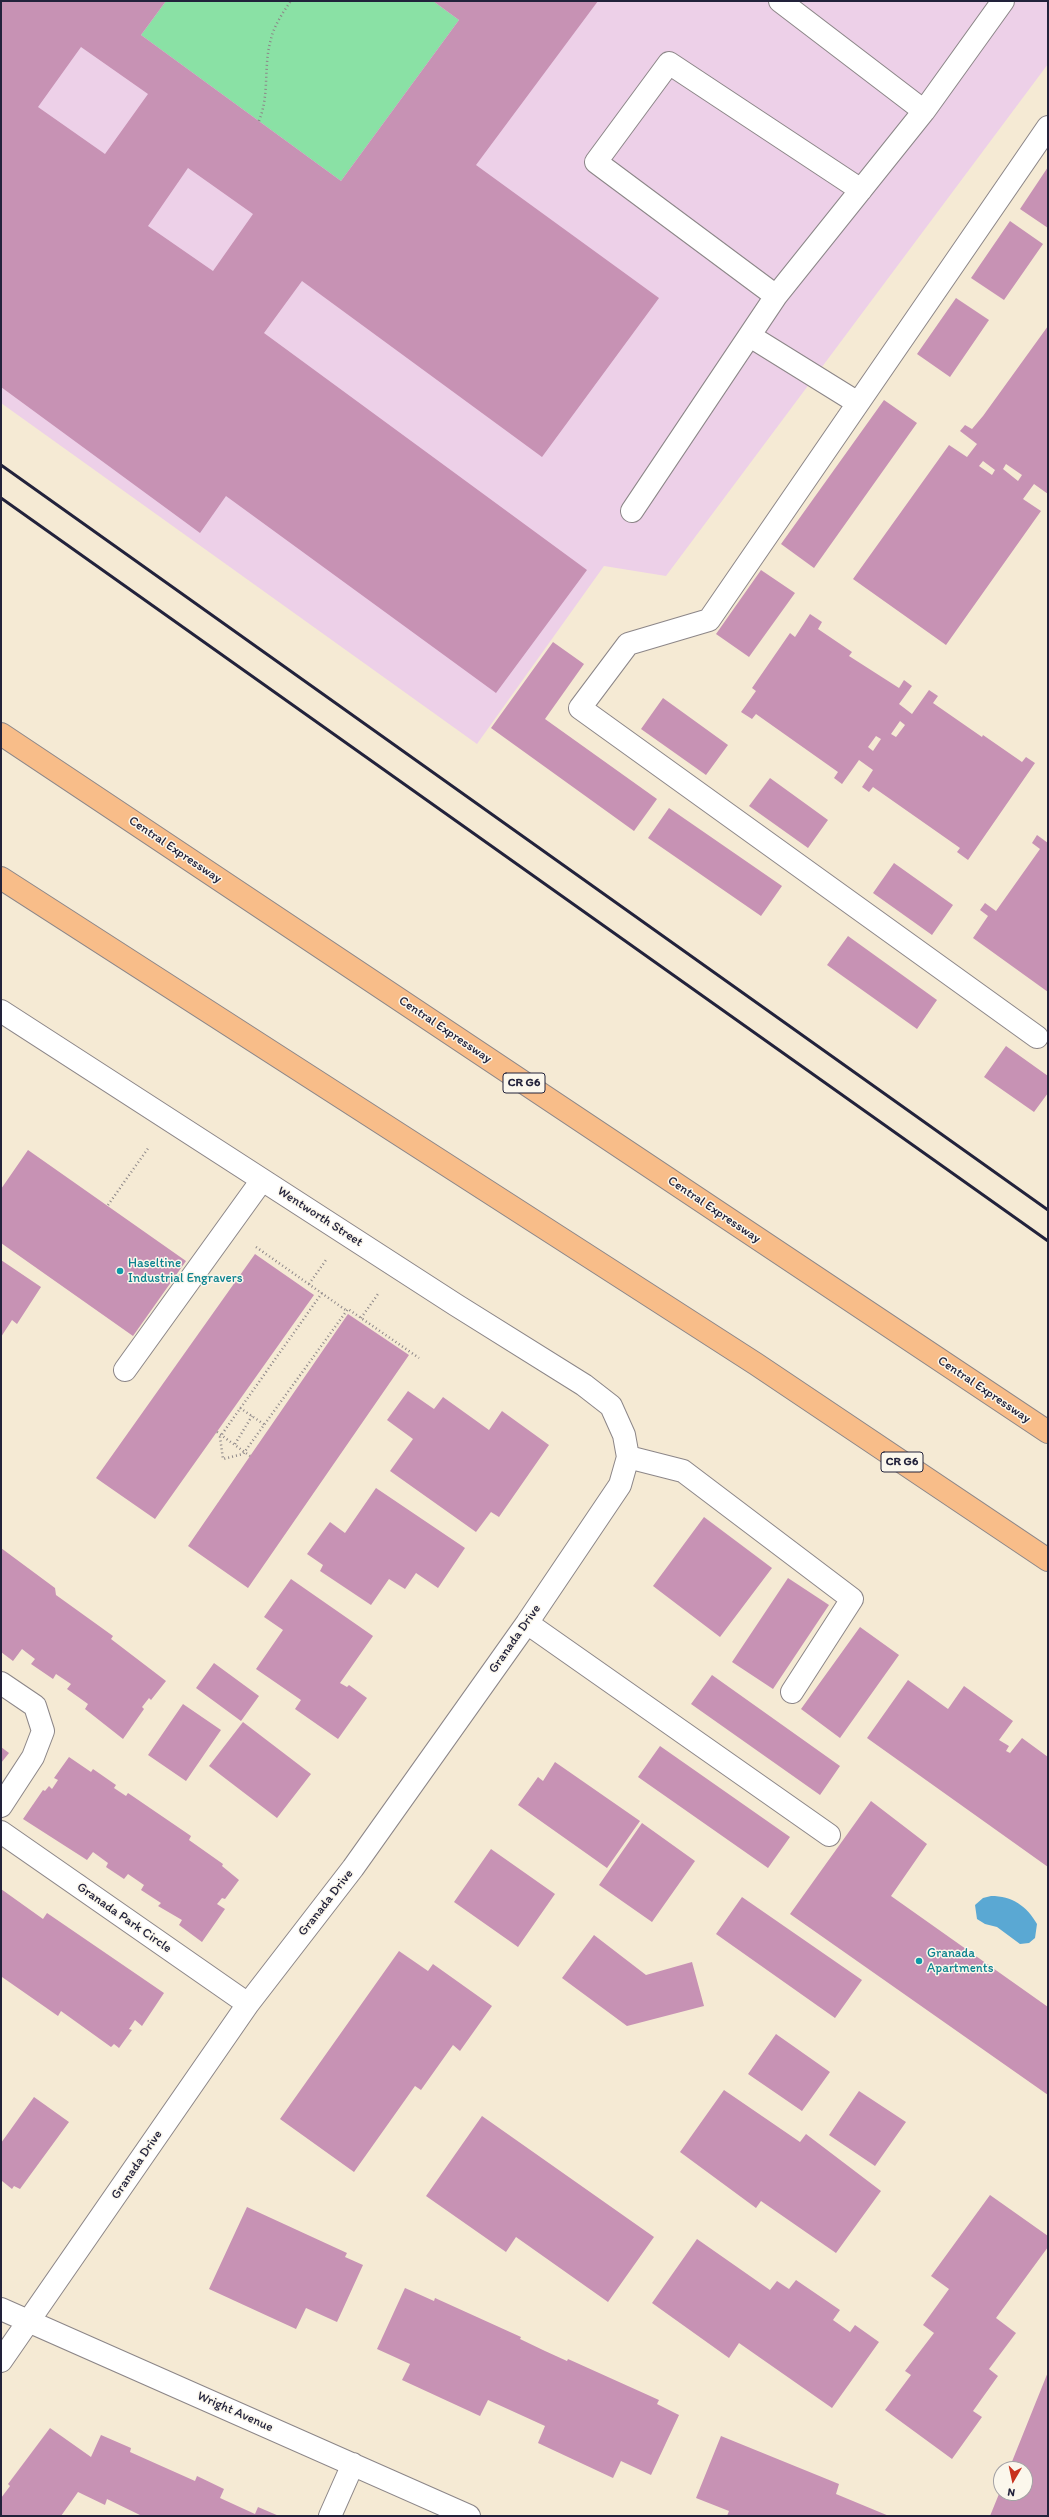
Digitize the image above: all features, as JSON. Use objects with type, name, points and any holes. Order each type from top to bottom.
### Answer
[{"type":"highway","name":"Central Expressway","points":[[1,734],[1048,1432]]},
{"type":"highway","name":"CR G6","points":[[1,878],[750,1360],[1048,1560]]},
{"type":"street","points":[[780,1],[924,111]]},
{"type":"street","points":[[632,511],[776,296],[924,111],[1003,1]]},
{"type":"street","points":[[776,296],[596,162],[669,63],[861,190]]},
{"type":"street","points":[[1037,1037],[580,708],[628,644],[709,620],[1048,127]]},
{"type":"street","points":[[750,336],[858,403]]},
{"type":"street","name":"Wentworth Street","points":[[1,1011],[262,1180],[584,1385],[611,1406],[624,1435]]},
{"type":"street","points":[[124,1370],[262,1180]]},
{"type":"street","name":"Granada Drive","points":[[1,2361],[248,2004],[353,1868],[527,1623],[620,1485],[628,1457],[624,1435]]},
{"type":"street","points":[[628,1457],[683,1471],[852,1599],[792,1692]]},
{"type":"street","points":[[527,1623],[829,1835]]},
{"type":"street","points":[[1,1683],[35,1706],[43,1730],[34,1757],[1,1806]]},
{"type":"street","name":"Granada Park Circle","points":[[1,1832],[248,2004]]},
{"type":"street","name":"Wright Avenue","points":[[1,2309],[29,2320],[469,2516]]},
{"type":"street","points":[[330,2516],[353,2464]]},
{"type":"path","points":[[259,121],[265,107],[271,39],[282,13],[291,1]]},
{"type":"path","points":[[108,1205],[150,1145]]},
{"type":"path","points":[[253,1246],[347,1311],[348,1310],[361,1318],[419,1358]]},
{"type":"path","points":[[309,1284],[330,1254]]},
{"type":"path","points":[[361,1318],[382,1288]]},
{"type":"path","points":[[322,1293],[220,1438],[223,1459],[244,1454],[347,1311]]},
{"type":"path","points":[[240,1408],[265,1425]]},
{"type":"path","points":[[235,1444],[252,1416]]},
{"type":"path","points":[[217,1432],[250,1456]]},
{"type":"shaded area","points":[[1,1],[1048,1],[1048,64],[666,576],[604,566],[477,744],[1,403]]},
{"type":"green space","points":[[166,1],[433,1],[459,20],[341,181],[141,35]]},
{"type":"water","points":[[999,1896],[1012,1900],[1024,1907],[1037,1924],[1035,1938],[1029,1943],[1020,1944],[997,1927],[985,1924],[977,1919],[975,1905],[983,1898]]},
{"type":"building","points":[[1,1],[166,1],[141,35],[341,181],[459,20],[433,1],[598,1],[476,165],[659,298],[542,457],[302,281],[264,333],[587,570],[496,693],[226,496],[200,533],[1,387]],"holes":[[[81,47],[148,94],[105,154],[38,107]],[[188,168],[253,214],[213,271],[148,226]]]},
{"type":"building","points":[[1048,167],[1048,228],[1020,209]]},
{"type":"building","points":[[1010,221],[1043,244],[1004,300],[971,278]]},
{"type":"building","points":[[956,298],[989,320],[950,377],[917,354]]},
{"type":"building","points":[[1048,326],[1048,494],[1034,484],[1023,499],[1041,511],[946,645],[853,579],[949,445],[967,457],[977,444],[960,431],[965,425],[972,429]],"holes":[[[983,461],[995,470],[992,475],[979,466]],[[1006,464],[1022,475],[1018,481],[1003,469]]]},
{"type":"building","points":[[884,400],[917,423],[814,568],[781,544]]},
{"type":"building","points":[[761,570],[795,593],[749,657],[716,634]]},
{"type":"building","points":[[810,614],[822,622],[818,629],[852,652],[849,656],[899,688],[904,680],[912,686],[899,704],[912,714],[929,690],[938,696],[933,703],[982,737],[983,735],[1022,762],[1026,757],[1035,763],[968,860],[957,852],[960,848],[873,787],[869,792],[862,787],[873,770],[859,760],[842,784],[834,778],[838,772],[756,714],[752,719],[741,712],[756,691],[752,688],[790,633],[795,637]],"holes":[[[900,721],[905,725],[896,737],[891,734]],[[876,736],[881,739],[873,751],[868,747]]]},
{"type":"building","points":[[553,642],[584,664],[545,719],[657,799],[634,831],[491,728]]},
{"type":"building","points":[[663,698],[728,745],[706,775],[641,729]]},
{"type":"building","points":[[770,778],[828,820],[808,848],[749,806]]},
{"type":"building","points":[[669,808],[782,886],[761,916],[648,838]]},
{"type":"building","points":[[1037,835],[1048,843],[1048,992],[973,938],[988,916],[980,910],[985,903],[996,911],[1040,849],[1032,843]]},
{"type":"building","points":[[894,863],[953,905],[932,935],[873,893]]},
{"type":"building","points":[[848,936],[937,1000],[917,1029],[827,965]]},
{"type":"building","points":[[1006,1046],[1048,1076],[1048,1093],[1034,1112],[984,1077]]},
{"type":"building","points":[[28,1150],[186,1261],[133,1336],[1,1243],[1,1189]]},
{"type":"building","points":[[255,1254],[314,1295],[155,1519],[96,1478]]},
{"type":"building","points":[[1,1260],[41,1287],[17,1324],[12,1320],[1,1337]]},
{"type":"building","points":[[348,1314],[409,1355],[248,1588],[188,1546]]},
{"type":"building","points":[[408,1391],[434,1409],[443,1397],[489,1430],[502,1411],[549,1445],[499,1517],[491,1512],[476,1532],[390,1471],[413,1439],[387,1420]]},
{"type":"building","points":[[376,1488],[465,1548],[438,1588],[416,1573],[405,1589],[389,1579],[371,1605],[320,1571],[323,1565],[307,1554],[330,1522],[345,1533]]},
{"type":"building","points":[[704,1517],[772,1568],[720,1637],[653,1586]]},
{"type":"building","points":[[1,1548],[55,1588],[56,1595],[113,1636],[111,1639],[166,1681],[151,1700],[149,1698],[142,1707],[144,1709],[123,1739],[85,1709],[88,1704],[67,1689],[71,1684],[56,1674],[53,1679],[31,1664],[35,1659],[22,1649],[13,1661],[1,1652]]},
{"type":"building","points":[[788,1578],[829,1605],[773,1689],[732,1662]]},
{"type":"building","points":[[291,1579],[373,1636],[340,1683],[347,1687],[349,1685],[367,1698],[338,1739],[295,1709],[301,1700],[256,1669],[283,1630],[264,1617]]},
{"type":"building","points":[[860,1627],[899,1655],[840,1738],[801,1709]]},
{"type":"building","points":[[214,1663],[259,1696],[241,1721],[196,1688]]},
{"type":"building","points":[[712,1675],[840,1766],[820,1795],[691,1704]]},
{"type":"building","points":[[908,1680],[948,1709],[964,1686],[1013,1721],[999,1740],[1009,1746],[1006,1751],[1010,1753],[1022,1738],[1048,1757],[1048,1867],[867,1738]]},
{"type":"building","points":[[183,1704],[221,1730],[186,1781],[148,1755]]},
{"type":"building","points":[[243,1722],[311,1774],[277,1818],[209,1766]]},
{"type":"building","points":[[660,1746],[790,1837],[768,1868],[638,1777]]},
{"type":"building","points":[[1,1747],[9,1753],[1,1763]]},
{"type":"building","points":[[69,1757],[91,1772],[93,1769],[116,1785],[114,1788],[126,1796],[128,1793],[191,1836],[189,1840],[223,1864],[222,1866],[239,1880],[225,1899],[222,1898],[217,1904],[225,1909],[202,1942],[179,1925],[182,1920],[158,1906],[161,1903],[141,1890],[144,1885],[128,1874],[124,1879],[106,1867],[108,1863],[93,1852],[87,1860],[23,1819],[43,1790],[45,1791],[49,1786],[52,1789],[58,1780],[54,1778]]},
{"type":"building","points":[[555,1762],[640,1821],[607,1868],[518,1805],[538,1777],[543,1781]]},
{"type":"building","name":"Granada Apartments","points":[[871,1801],[927,1844],[891,1896],[1048,2007],[1048,2095],[790,1914]]},
{"type":"building","points":[[642,1823],[695,1861],[652,1922],[599,1885]]},
{"type":"building","points":[[491,1849],[555,1894],[518,1947],[454,1902]]},
{"type":"building","points":[[1,1889],[43,1919],[47,1913],[164,1993],[142,2026],[135,2020],[129,2029],[132,2030],[119,2048],[114,2044],[111,2047],[61,2011],[58,2016],[2,1977],[1,1979]]},
{"type":"building","points":[[742,1897],[862,1980],[835,2018],[716,1934]]},
{"type":"building","points":[[594,1935],[646,1975],[692,1962],[704,2006],[627,2026],[562,1978]]},
{"type":"building","points":[[399,1951],[428,1971],[433,1964],[492,2006],[460,2051],[453,2045],[421,2090],[415,2086],[354,2172],[280,2119]]},
{"type":"building","points":[[776,2034],[830,2072],[802,2111],[748,2074]]},
{"type":"building","points":[[724,2090],[800,2142],[806,2134],[881,2191],[836,2253],[761,2201],[756,2208],[680,2152]]},
{"type":"building","points":[[859,2091],[906,2122],[875,2166],[829,2135]]},
{"type":"building","points":[[34,2097],[69,2122],[20,2189],[14,2186],[12,2189],[2,2181],[1,2183],[1,2143]]},
{"type":"building","points":[[482,2116],[654,2237],[608,2302],[516,2237],[506,2252],[426,2196]]},
{"type":"building","points":[[990,2195],[1048,2236],[1048,2247],[996,2318],[1016,2333],[989,2369],[998,2376],[973,2411],[982,2417],[952,2459],[885,2410],[911,2375],[905,2371],[934,2333],[923,2325],[949,2289],[931,2276]]},
{"type":"building","points":[[247,2207],[347,2253],[345,2257],[363,2265],[337,2322],[306,2308],[296,2329],[209,2289]]},
{"type":"building","points":[[697,2239],[770,2290],[777,2281],[789,2289],[796,2280],[840,2310],[833,2320],[850,2332],[855,2325],[879,2342],[832,2408],[739,2343],[729,2358],[652,2303]]},
{"type":"building","points":[[405,2288],[434,2301],[435,2298],[521,2337],[520,2339],[545,2351],[567,2361],[568,2359],[659,2400],[657,2404],[679,2415],[651,2475],[621,2461],[613,2478],[538,2443],[545,2426],[488,2400],[480,2416],[402,2380],[410,2364],[377,2349]]},
{"type":"building","points":[[1048,2372],[1048,2516],[990,2516],[996,2501],[1033,2501],[1033,2461],[1012,2461]]},
{"type":"building","points":[[50,2428],[91,2457],[101,2435],[131,2448],[130,2452],[195,2481],[197,2476],[224,2489],[220,2498],[255,2514],[258,2507],[279,2516],[142,2516],[107,2499],[105,2505],[78,2492],[61,2516],[1,2516],[1,2498],[10,2486],[8,2484]]},
{"type":"building","points":[[721,2436],[839,2484],[836,2494],[889,2516],[727,2516],[729,2511],[696,2498]]},
{"type":"railway","points":[[1,465],[1048,1210]]},
{"type":"railway","points":[[1,498],[1048,1241]]},
{"type":"place","name":"Haseltine Industrial Engravers","points":[[120,1271]]},
{"type":"place","name":"Granada Apartments","points":[[919,1961]]}]
